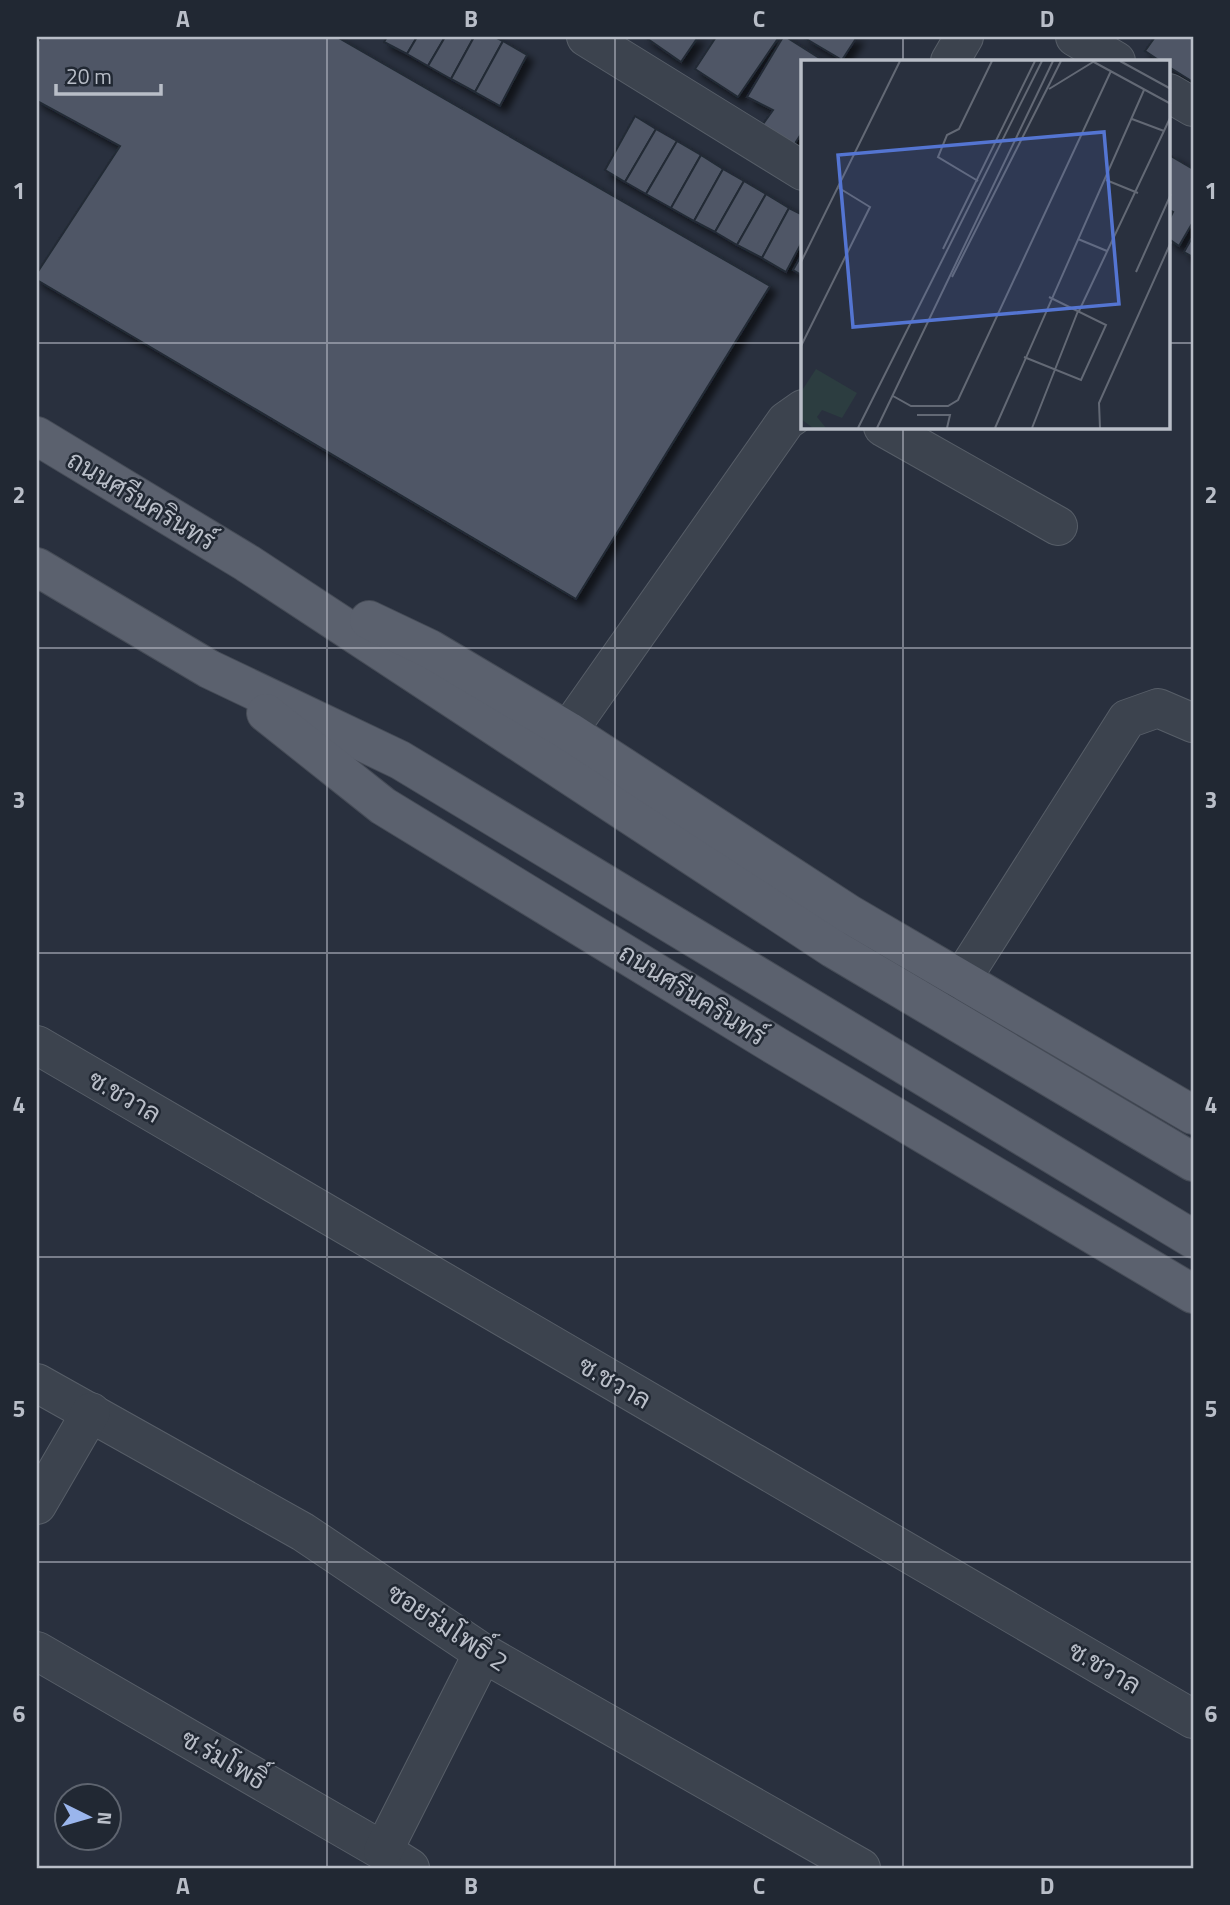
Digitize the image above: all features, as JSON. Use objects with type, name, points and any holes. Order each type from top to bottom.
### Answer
[{"type":"main road","name":"ถนนศรีนครินทร์","points":[[37,436],[247,563],[834,949],[1193,1162]]},
{"type":"main road","name":"ถนนศรีนครินทร์","points":[[247,563],[430,649],[568,730],[849,914],[1193,1115]]},
{"type":"main road","name":"ถนนศรีนครินทร์","points":[[37,567],[209,669],[400,760],[1193,1239]]},
{"type":"main road","name":"ถนนศรีนครินทร์","points":[[209,669],[383,806],[776,1046],[1193,1294]]},
{"type":"street","points":[[586,37],[801,170]]},
{"type":"street","points":[[951,60],[964,37]]},
{"type":"street","points":[[1075,37],[1114,60]]},
{"type":"street","points":[[1170,94],[1193,107]]},
{"type":"street","points":[[568,730],[786,421],[801,410]]},
{"type":"street","points":[[887,429],[1058,526]]},
{"type":"street","points":[[961,980],[1127,719],[1158,708],[1193,723]]},
{"type":"street","name":"ซ.ชวาล","points":[[37,1045],[1193,1718]]},
{"type":"street","name":"ซอยร่มโพธิ์ 2","points":[[37,1383],[303,1532],[483,1653],[861,1868]]},
{"type":"street","points":[[37,1505],[91,1412]]},
{"type":"street","name":"ซ.ร่มโพธิ์","points":[[37,1651],[396,1860]]},
{"type":"street","points":[[396,1860],[483,1653]]},
{"type":"building","points":[[41,37],[337,37],[770,286],[576,599],[37,280],[37,273],[120,146],[37,101],[37,43]]},
{"type":"building","points":[[387,37],[417,37],[407,54],[384,42]]},
{"type":"building","points":[[417,37],[445,37],[428,66],[407,54]]},
{"type":"building","points":[[445,37],[474,37],[451,79],[428,66]]},
{"type":"building","points":[[474,37],[495,37],[503,41],[475,92],[451,79]]},
{"type":"building","points":[[645,37],[698,37],[681,62]]},
{"type":"building","points":[[716,37],[779,37],[738,97],[695,69]]},
{"type":"building","points":[[783,37],[822,60],[801,60],[801,134],[792,148],[758,131],[773,110],[747,97]]},
{"type":"building","points":[[803,37],[857,37],[842,60]]},
{"type":"building","points":[[1155,37],[1193,37],[1193,82],[1170,68],[1170,60],[1158,60],[1145,51]]},
{"type":"building","points":[[503,41],[527,55],[500,106],[475,92]]},
{"type":"building","points":[[635,116],[656,129],[625,182],[605,170]]},
{"type":"building","points":[[656,129],[677,141],[646,194],[625,182]]},
{"type":"building","points":[[677,141],[701,155],[671,208],[646,194]]},
{"type":"building","points":[[701,155],[723,169],[694,221],[671,208]]},
{"type":"building","points":[[1170,156],[1193,169],[1193,222],[1179,246],[1170,240],[1170,218],[1173,212],[1170,210]]},
{"type":"building","points":[[723,169],[744,181],[715,232],[694,221]]},
{"type":"building","points":[[744,181],[766,194],[737,245],[715,232]]},
{"type":"building","points":[[766,194],[789,208],[762,258],[737,245]]},
{"type":"building","points":[[789,208],[801,214],[801,244],[786,272],[762,258]]},
{"type":"building","points":[[1193,236],[1193,257],[1184,252]]},
{"type":"building","points":[[801,256],[801,275],[793,270]]}]
